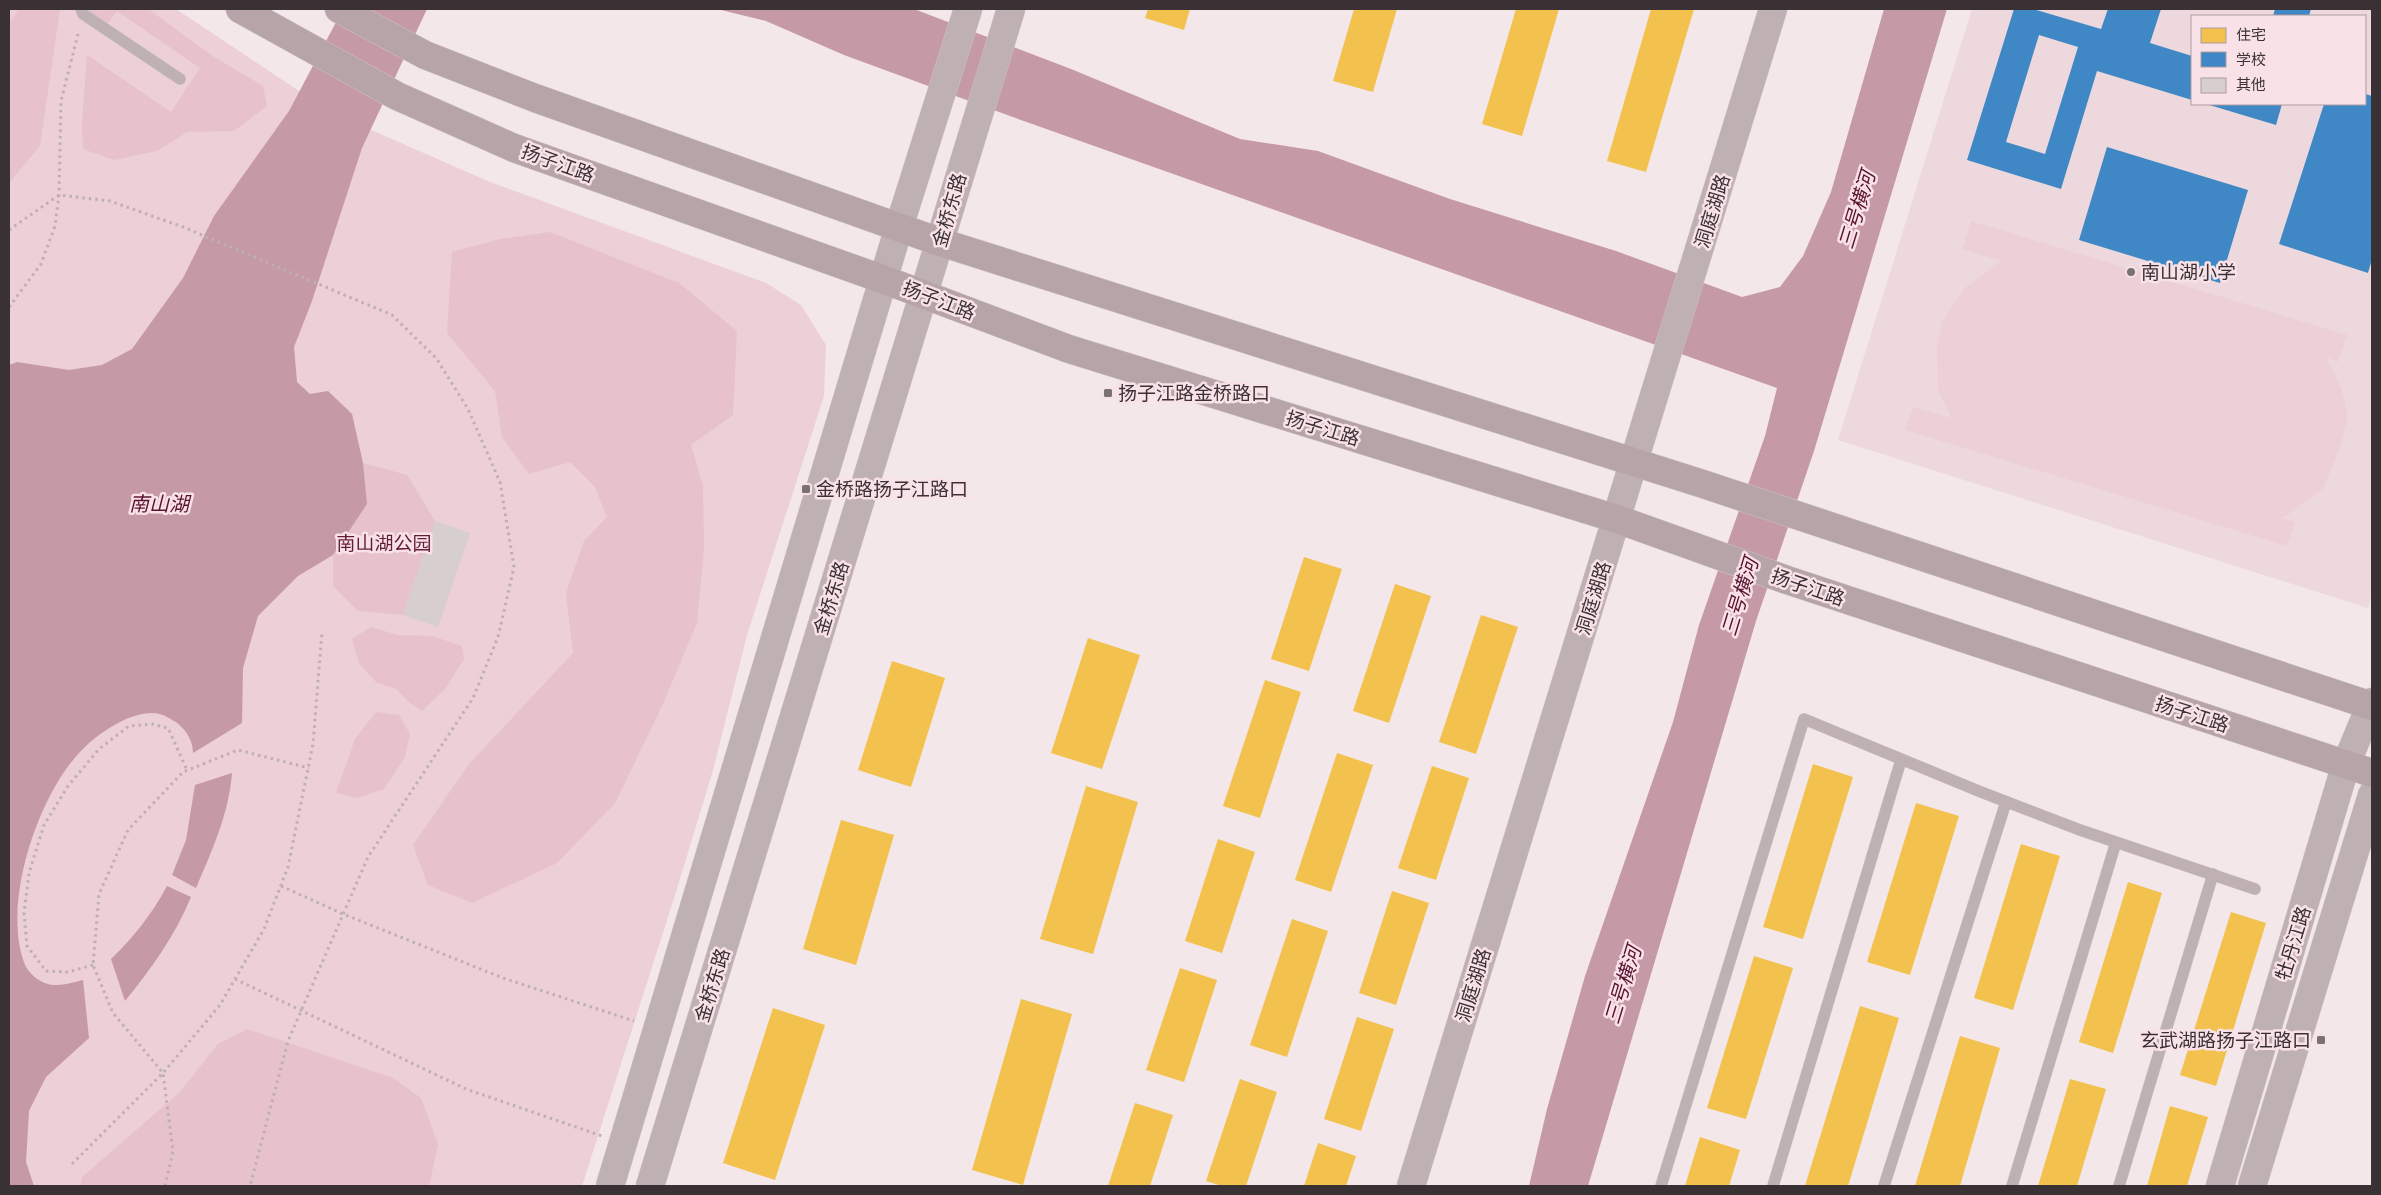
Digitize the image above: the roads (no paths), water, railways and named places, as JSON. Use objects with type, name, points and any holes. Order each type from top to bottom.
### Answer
[{"type":"main road","name":"扬子江路","points":[[240,9],[310,50],[397,96],[514,148],[924,294],[1069,349],[1617,519],[1787,580],[2372,773]]},
{"type":"main road","points":[[339,9],[425,55],[535,98],[940,242],[1704,484],[2372,705]]},
{"type":"street","name":"洞庭湖路","points":[[1411,1186],[1773,9]]},
{"type":"street","name":"金桥东路","points":[[610,1186],[885,280],[899,227],[967,12]]},
{"type":"street","name":"金桥东路","points":[[650,1186],[1008,20]]},
{"type":"street","name":"牡丹江路","points":[[2220,1186],[2346,764],[2372,705]]},
{"type":"street","name":"牡丹江路","points":[[2252,1186],[2372,795]]},
{"type":"lane","points":[[82,12],[180,79]]},
{"type":"lane","points":[[1661,1186],[1804,719],[2006,802],[2116,842],[2255,888]]},
{"type":"lane","points":[[1773,1186],[1901,760]]},
{"type":"lane","points":[[1884,1186],[2006,802]]},
{"type":"lane","points":[[2012,1186],[2116,842]]},
{"type":"lane","points":[[2119,1186],[2213,874]]},
{"type":"water","name":"南山湖","points":[[343,9],[427,9],[362,148],[312,301],[294,347],[297,382],[310,394],[328,391],[352,414],[363,463],[367,504],[333,555],[298,576],[258,616],[243,668],[242,723],[193,753],[193,747],[186,732],[179,724],[164,715],[148,713],[126,719],[102,733],[80,752],[64,772],[50,796],[37,824],[27,854],[20,885],[17,915],[19,943],[26,967],[39,980],[57,985],[83,980],[89,1038],[46,1077],[29,1111],[26,1162],[34,1186],[9,1186],[9,365],[17,362],[69,370],[102,365],[132,349],[183,278],[214,216],[289,111]]},
{"type":"water","name":"三号横河","points":[[717,9],[914,9],[1071,69],[1240,139],[1318,151],[1450,199],[1616,251],[1742,297],[1780,287],[1803,256],[1831,192],[1884,9],[1947,9],[1814,451],[1756,621],[1588,1186],[1529,1186],[1547,1109],[1585,976],[1673,722],[1699,625],[1765,436],[1777,388],[1010,116],[844,55],[766,21]]},
{"type":"water","points":[[232,773],[224,817],[196,888],[172,875],[186,840],[195,785]]},
{"type":"water","points":[[167,886],[191,897],[178,925],[162,952],[125,1001],[111,959],[142,925]]},
{"type":"place","name":"南山湖小学","points":[[2131,272]]},
{"type":"place","name":"扬子江路金桥路口","points":[[1108,393]]},
{"type":"place","name":"金桥路扬子江路口","points":[[806,489]]},
{"type":"place","name":"玄武湖路扬子江路口","points":[[2321,1040]]},
{"type":"park label","name":"南山湖公园","points":[[384,543]]}]
